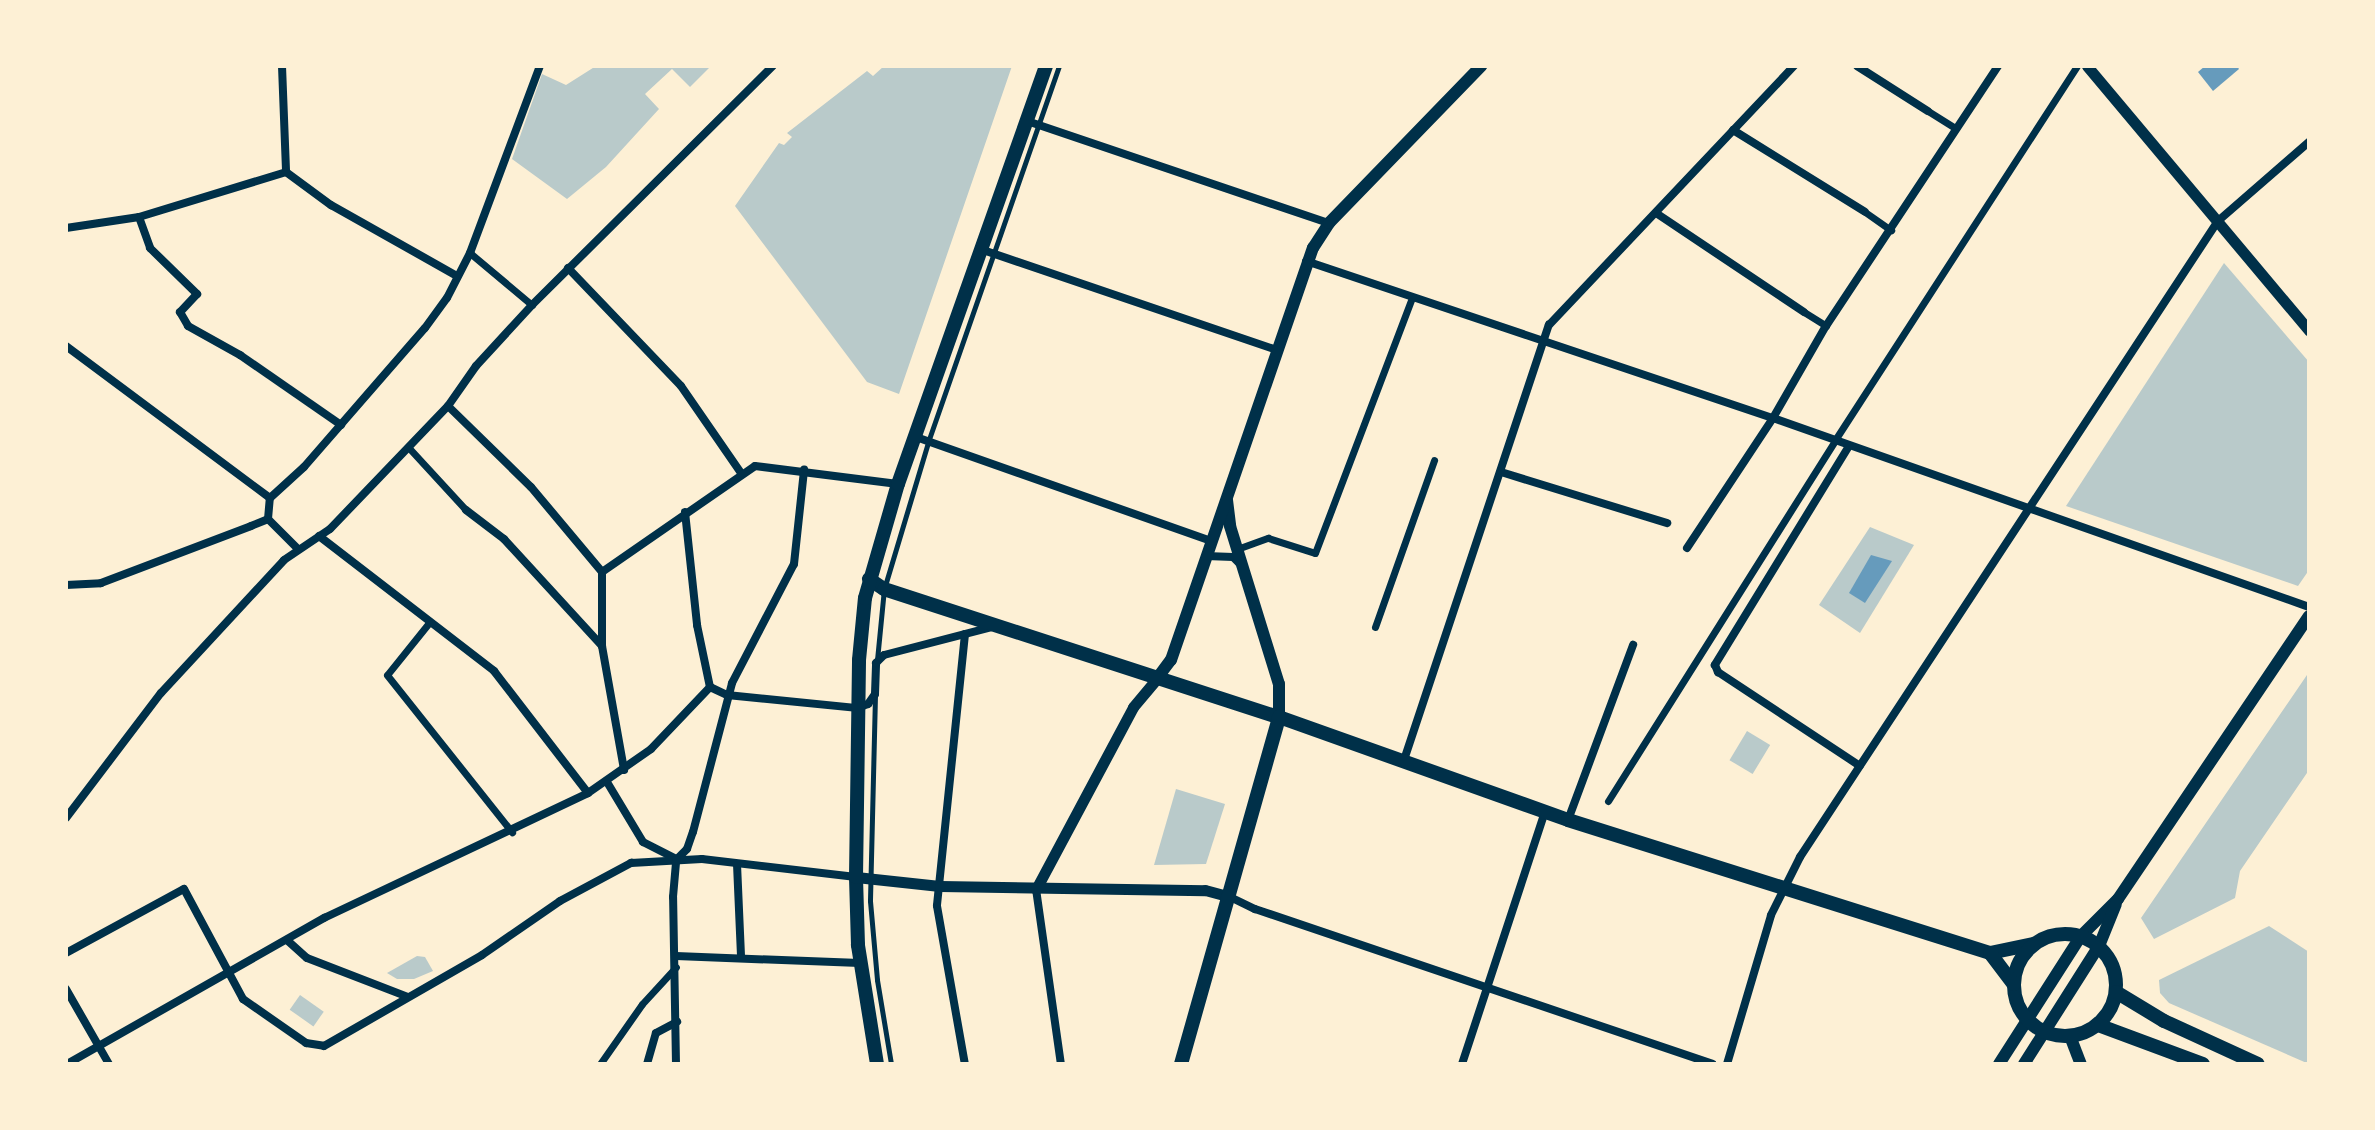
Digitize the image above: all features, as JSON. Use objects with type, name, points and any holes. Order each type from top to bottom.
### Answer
[{"type":"main road","points":[[877,1064],[860,963],[863,878],[859,660],[869,579],[898,484],[922,439],[989,252],[1032,123],[1046,66]]},
{"type":"main road","points":[[1158,677],[1171,660],[1306,261],[1329,223],[1481,66]]},
{"type":"main road","points":[[1181,1064],[1279,717],[1279,684],[1237,549],[1229,517],[1228,490]]},
{"type":"main road","points":[[869,579],[884,589],[1279,717],[1568,820],[1990,953],[2064,934],[2081,936],[2099,946],[2114,969],[2116,992],[2110,1010],[2098,1025],[2070,1036],[2044,1032],[2027,1020],[2017,1004],[2013,984],[1990,953]]},
{"type":"main road","points":[[1999,1064],[2081,936],[2118,899],[2309,616]]},
{"type":"main road","points":[[2024,1064],[2099,946],[2118,899]]},
{"type":"main road","points":[[2013,984],[2019,962],[2034,944]]},
{"type":"main road","points":[[2116,992],[2164,1021],[2252,1061]]},
{"type":"main road","points":[[2098,1025],[2203,1064]]},
{"type":"main road","points":[[2070,1036],[2081,1064]]},
{"type":"street","points":[[282,66],[286,172]]},
{"type":"street","points":[[268,519],[270,498],[304,467],[425,328],[447,298],[470,253],[540,66]]},
{"type":"street","points":[[66,818],[161,693],[284,560],[297,548],[319,536],[409,448],[448,406],[476,366],[532,305],[773,66]]},
{"type":"street","points":[[1404,760],[1556,314],[1794,66]]},
{"type":"street","points":[[1857,66],[1955,128]]},
{"type":"street","points":[[1687,548],[1773,418],[1826,326],[1998,66]]},
{"type":"street","points":[[1608,801],[1835,440],[2077,66]]},
{"type":"street","points":[[2087,66],[2309,331]]},
{"type":"street","points":[[1032,123],[1329,223]]},
{"type":"street","points":[[1733,130],[1891,230]]},
{"type":"street","points":[[1727,1064],[1771,915],[1800,857],[2218,221],[2309,142]]},
{"type":"street","points":[[66,228],[139,217],[286,172]]},
{"type":"street","points":[[286,172],[331,205],[457,276]]},
{"type":"street","points":[[1656,213],[1826,326]]},
{"type":"street","points":[[139,217],[150,248],[197,294],[180,312],[188,326],[240,355],[341,425]]},
{"type":"street","points":[[989,252],[1276,350]]},
{"type":"street","points":[[470,253],[532,305]]},
{"type":"street","points":[[1306,261],[1773,418],[2026,510],[2309,607]]},
{"type":"street","points":[[568,268],[681,386],[741,473]]},
{"type":"street","points":[[1237,549],[1268,538],[1315,553],[1412,297]]},
{"type":"street","points":[[66,346],[270,498]]},
{"type":"street","points":[[448,406],[531,487],[602,572],[602,646],[624,770]]},
{"type":"street","points":[[922,439],[1211,541]]},
{"type":"street","points":[[1849,446],[1715,665],[1718,672],[1860,766]]},
{"type":"street","points":[[409,448],[466,510],[504,539],[602,646]]},
{"type":"street","points":[[1375,627],[1434,460]]},
{"type":"street","points":[[602,572],[755,466],[898,484]]},
{"type":"street","points":[[676,1064],[673,897],[676,860],[687,849],[693,832],[727,695],[794,564],[804,470]]},
{"type":"street","points":[[1501,472],[1667,523]]},
{"type":"street","points":[[685,512],[697,625],[710,687]]},
{"type":"street","points":[[66,585],[101,583],[268,519]]},
{"type":"street","points":[[268,519],[297,548]]},
{"type":"street","points":[[319,536],[428,624],[494,671],[588,793]]},
{"type":"street","points":[[1206,556],[1233,557],[1242,566]]},
{"type":"street","points":[[428,624],[387,675],[512,832]]},
{"type":"street","points":[[710,687],[727,695],[858,708],[866,706],[875,694],[876,663],[890,652],[997,626]]},
{"type":"street","points":[[965,634],[937,906],[965,1064]]},
{"type":"street","points":[[1568,820],[1633,645]]},
{"type":"street","points":[[1061,1064],[1036,889],[1133,707],[1158,677]]},
{"type":"street","points":[[67,1064],[324,918],[512,832],[607,782],[651,749],[710,687]]},
{"type":"street","points":[[607,782],[643,842],[676,860]]},
{"type":"street","points":[[1462,1064],[1545,812]]},
{"type":"street","points":[[66,953],[184,889],[243,999],[315,1046],[324,1046],[482,955],[560,901],[631,863],[676,860],[737,864],[940,886],[1205,890],[1712,1064]]},
{"type":"street","points":[[737,864],[741,957]]},
{"type":"street","points":[[288,941],[307,958],[408,997]]},
{"type":"street","points":[[676,956],[860,963]]},
{"type":"street","points":[[600,1064],[642,1004],[676,967]]},
{"type":"street","points":[[66,989],[110,1063]]},
{"type":"street","points":[[647,1064],[656,1033],[677,1022]]},
{"type":"lane","points":[[1032,123],[1059,66]]},
{"type":"lane","points":[[876,663],[884,589],[922,439]]},
{"type":"lane","points":[[875,694],[863,878],[891,1064]]},
{"type":"shaded area","points":[[596,66],[711,66],[690,87],[672,69],[645,94],[659,109],[606,167],[567,199],[512,159],[542,74],[566,85]]},
{"type":"shaded area","points":[[884,66],[1012,66],[899,394],[867,382],[735,206],[779,143],[784,145],[792,137],[787,133],[867,71],[873,76]]},
{"type":"shaded area","points":[[2224,263],[2309,362],[2309,570],[2298,586],[2066,506]]},
{"type":"shaded area","points":[[1870,527],[1914,545],[1860,633],[1819,605]]},
{"type":"shaded area","points":[[2309,672],[2309,770],[2240,871],[2235,898],[2154,939],[2141,918]]},
{"type":"shaded area","points":[[1747,731],[1770,745],[1753,774],[1729,760]]},
{"type":"shaded area","points":[[1176,789],[1225,804],[1206,864],[1154,865]]},
{"type":"shaded area","points":[[2269,926],[2309,952],[2309,1064],[2169,1003],[2160,993],[2159,980]]},
{"type":"shaded area","points":[[417,956],[425,957],[433,971],[414,979],[397,979],[387,973]]},
{"type":"shaded area","points":[[300,995],[324,1012],[313,1026],[290,1010]]},
{"type":"water","points":[[2205,66],[2237,66],[2239,69],[2213,91],[2198,72]]},
{"type":"water","points":[[1871,555],[1892,561],[1865,603],[1849,593]]}]
